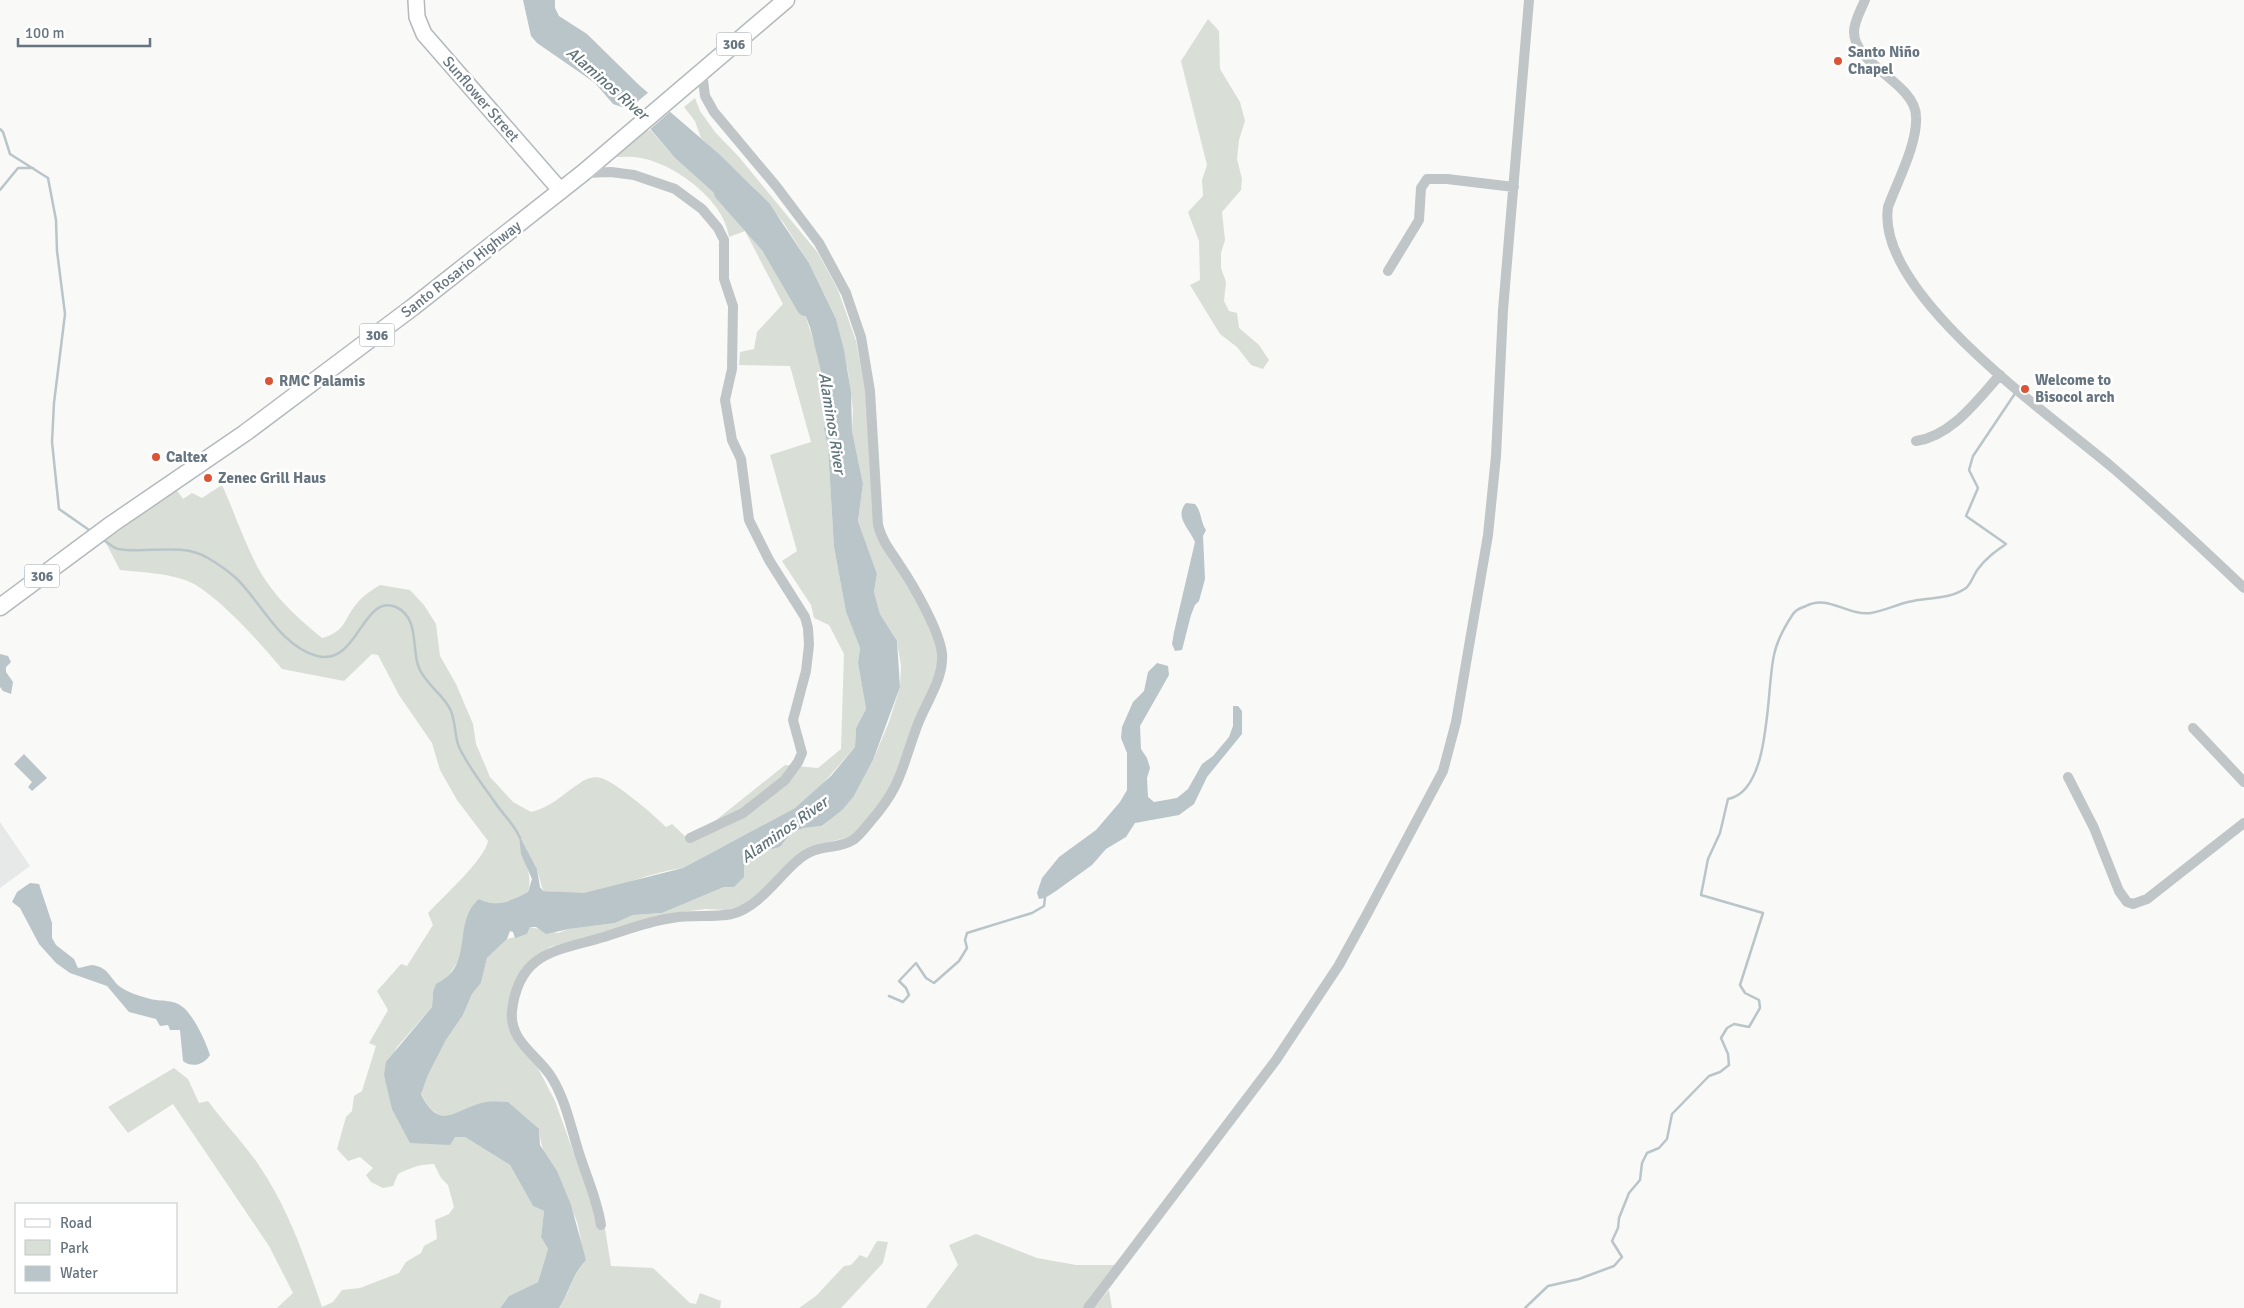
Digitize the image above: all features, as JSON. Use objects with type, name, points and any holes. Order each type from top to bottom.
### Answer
[{"type":"main road","name":"Santo Rosario Highway","points":[[0,607],[112,524],[200,465],[326,374],[583,173],[631,130],[786,0]]},
{"type":"street","name":"Sunflower Street","points":[[416,0],[417,17],[424,34],[560,191]]},
{"type":"street","points":[[1088,1308],[1276,1060],[1309,1010],[1358,931],[1442,771],[1458,714],[1488,535],[1496,456],[1500,357],[1529,0]]},
{"type":"street","points":[[1865,0],[1855,26],[1855,39],[1861,50],[1912,101],[1916,117],[1906,160],[1888,207],[1886,218],[1888,238],[1907,274],[1928,304],[1967,346],[2159,508],[2244,588]]},
{"type":"street","points":[[601,1225],[593,1188],[580,1157],[563,1102],[551,1076],[520,1042],[513,1028],[512,1014],[518,984],[543,954],[558,948],[588,942],[670,918],[732,914],[750,906],[811,850],[852,840],[882,808],[895,789],[916,727],[942,664],[939,639],[925,610],[899,564],[881,539],[878,524],[870,391],[861,337],[846,293],[819,243],[776,186],[714,112],[705,96],[702,72]]},
{"type":"street","points":[[583,173],[611,172],[634,174],[675,189],[702,209],[718,228],[724,240],[724,279],[733,306],[732,369],[725,400],[732,440],[741,459],[748,520],[769,560],[805,617],[808,628],[809,645],[806,671],[793,720],[802,753],[798,762],[785,780],[743,813],[690,838]]},
{"type":"street","points":[[1388,272],[1419,220],[1421,188],[1427,179],[1447,179],[1514,187]]},
{"type":"street","points":[[1916,440],[1934,436],[1946,429],[2000,375]]},
{"type":"street","points":[[2193,728],[2244,782]]},
{"type":"street","points":[[2068,777],[2094,828],[2119,891],[2127,902],[2133,904],[2147,899],[2244,823]]},
{"type":"shaded area","points":[[0,822],[30,866],[0,888]]},
{"type":"green space","points":[[1208,19],[1219,31],[1220,69],[1240,102],[1245,121],[1239,140],[1237,159],[1242,179],[1241,190],[1222,212],[1225,240],[1221,253],[1221,268],[1226,282],[1224,301],[1229,311],[1237,313],[1239,328],[1259,345],[1269,360],[1263,369],[1251,365],[1237,347],[1220,334],[1190,285],[1200,280],[1199,241],[1188,212],[1203,196],[1202,180],[1207,165],[1181,61]]},
{"type":"green space","points":[[695,98],[700,111],[715,132],[739,157],[818,253],[838,290],[856,341],[865,389],[876,524],[937,641],[940,663],[896,782],[853,836],[810,847],[745,905],[727,910],[706,909],[681,912],[550,947],[536,958],[510,1014],[555,1101],[579,1168],[603,1216],[611,1266],[653,1268],[690,1303],[696,1304],[700,1293],[721,1301],[720,1308],[559,1308],[578,1271],[586,1260],[576,1219],[548,1164],[539,1129],[465,1109],[444,1116],[434,1112],[429,1107],[421,1093],[446,1040],[463,1015],[472,994],[481,983],[487,958],[507,939],[527,934],[530,927],[558,933],[569,929],[615,923],[633,915],[662,913],[724,887],[734,887],[744,866],[765,851],[780,847],[791,833],[804,828],[823,826],[854,796],[873,760],[889,722],[900,687],[901,666],[897,641],[880,614],[874,592],[877,574],[858,521],[863,484],[852,431],[853,410],[848,371],[836,319],[809,263],[783,222],[754,188],[701,138],[695,121],[684,107]]},
{"type":"green space","points":[[647,126],[675,158],[724,202],[740,210],[758,228],[790,277],[800,299],[818,355],[828,399],[824,429],[828,448],[834,547],[846,612],[860,648],[858,663],[866,709],[856,728],[855,747],[819,788],[795,808],[683,868],[659,873],[610,888],[576,894],[543,891],[537,869],[520,837],[529,877],[528,892],[510,901],[498,903],[479,899],[463,940],[461,957],[446,979],[433,992],[432,1007],[397,1047],[384,1075],[389,1091],[455,1137],[465,1137],[510,1165],[533,1206],[544,1211],[541,1237],[548,1249],[538,1282],[509,1296],[500,1308],[277,1308],[293,1293],[269,1246],[173,1104],[128,1133],[108,1107],[174,1068],[188,1079],[199,1103],[208,1101],[269,1180],[295,1233],[322,1307],[333,1302],[342,1290],[360,1288],[399,1273],[406,1262],[421,1253],[424,1246],[437,1239],[435,1220],[449,1214],[454,1207],[448,1185],[441,1178],[434,1164],[429,1164],[398,1174],[393,1186],[383,1188],[371,1182],[366,1175],[373,1168],[360,1157],[348,1161],[337,1149],[346,1117],[352,1111],[354,1096],[362,1091],[376,1046],[369,1043],[388,1010],[377,991],[401,964],[407,966],[433,925],[428,913],[471,868],[485,849],[488,841],[457,800],[440,770],[432,743],[399,695],[378,655],[372,654],[344,681],[282,669],[237,619],[209,594],[185,580],[153,573],[120,570],[105,541],[176,489],[183,499],[192,493],[202,498],[222,485],[250,551],[267,583],[302,621],[322,638],[336,632],[344,624],[358,602],[380,585],[410,590],[424,605],[436,624],[440,656],[456,684],[473,724],[476,744],[490,777],[513,802],[531,812],[550,804],[584,780],[598,777],[608,781],[625,793],[666,827],[672,824],[690,841],[785,765],[818,768],[841,749],[844,654],[829,625],[814,618],[811,605],[782,561],[797,551],[770,455],[811,442],[790,366],[739,365],[740,352],[754,349],[757,332],[783,304],[745,231],[729,237],[718,210],[696,186],[669,168],[654,162],[637,157],[610,157]]},
{"type":"green space","points":[[976,1234],[1037,1258],[1076,1265],[1118,1265],[1085,1308],[926,1308],[958,1265],[949,1245]]},
{"type":"green space","points":[[877,1241],[888,1242],[883,1263],[841,1308],[799,1308],[816,1296],[844,1266],[851,1265],[860,1255],[867,1258]]},
{"type":"green space","points":[[1109,1290],[1112,1308],[1094,1308]]},
{"type":"water","points":[[523,0],[555,0],[555,8],[559,16],[587,34],[639,85],[719,154],[769,203],[809,263],[836,319],[844,350],[851,392],[852,431],[863,484],[858,521],[877,574],[874,592],[880,614],[897,641],[900,687],[873,760],[854,796],[842,810],[822,826],[804,828],[791,833],[780,847],[765,851],[744,866],[744,877],[734,887],[724,887],[662,913],[633,915],[615,923],[546,934],[536,927],[530,927],[527,934],[515,938],[513,932],[510,931],[507,939],[487,958],[481,983],[472,994],[463,1015],[446,1040],[428,1075],[421,1094],[428,1106],[443,1116],[476,1104],[508,1102],[539,1129],[540,1145],[557,1171],[571,1205],[586,1260],[577,1271],[559,1308],[500,1308],[509,1296],[538,1282],[548,1249],[541,1237],[544,1211],[533,1206],[510,1165],[465,1137],[455,1137],[450,1145],[410,1143],[392,1109],[384,1075],[386,1062],[432,1007],[433,992],[436,984],[448,976],[456,966],[460,955],[466,920],[471,909],[479,899],[498,903],[510,901],[528,892],[532,879],[521,854],[519,835],[537,869],[540,887],[543,891],[584,893],[683,868],[795,808],[831,776],[855,747],[856,728],[866,709],[858,663],[860,648],[846,612],[834,547],[828,448],[824,429],[828,399],[810,327],[790,277],[758,228],[740,210],[724,202],[675,158],[636,112],[613,104],[595,83],[537,43],[531,36]]},
{"type":"water","points":[[1186,503],[1195,504],[1206,530],[1203,536],[1205,579],[1199,601],[1191,615],[1182,650],[1175,651],[1172,644],[1174,632],[1195,542],[1182,518],[1183,508]]},
{"type":"water","points":[[0,654],[8,656],[11,662],[6,667],[6,672],[13,682],[11,694],[3,691],[0,687]]},
{"type":"water","points":[[1157,663],[1168,666],[1169,675],[1140,726],[1141,749],[1147,758],[1150,768],[1147,778],[1148,797],[1154,802],[1177,798],[1188,789],[1202,764],[1213,756],[1229,737],[1233,726],[1233,706],[1238,706],[1242,711],[1242,734],[1207,777],[1194,804],[1179,815],[1135,823],[1126,837],[1106,849],[1092,865],[1056,891],[1045,898],[1039,899],[1037,893],[1042,878],[1059,857],[1096,830],[1120,802],[1127,790],[1127,753],[1121,738],[1122,727],[1133,702],[1144,691],[1148,672]]},
{"type":"water","points":[[24,754],[47,778],[32,791],[28,787],[32,782],[14,764]]},
{"type":"water","points":[[30,883],[39,884],[52,923],[52,938],[56,945],[74,959],[78,968],[91,965],[98,966],[103,968],[119,986],[128,991],[140,996],[178,1004],[191,1016],[206,1043],[210,1055],[205,1061],[194,1065],[183,1061],[180,1030],[170,1030],[168,1025],[160,1026],[156,1019],[129,1012],[107,986],[70,973],[56,963],[39,944],[20,908],[12,902],[17,892]]},
{"type":"pier","points":[[650,91],[672,110],[648,131],[634,114],[625,112]]},
{"type":"waterway","points":[[0,129],[3,132],[10,154],[48,178],[56,220],[57,251],[65,314],[54,403],[52,442],[59,509],[92,532]]},
{"type":"waterway","points":[[0,190],[18,168],[33,168]]},
{"type":"waterway","name":"Alaminos River","points":[[722,193],[769,246],[805,308]]},
{"type":"waterway","points":[[1525,1308],[1548,1286],[1579,1279],[1614,1266],[1622,1257],[1612,1241],[1629,1193],[1640,1180],[1642,1163],[1647,1153],[1659,1148],[1667,1139],[1672,1114],[1709,1076],[1720,1072],[1729,1065],[1728,1054],[1721,1038],[1727,1028],[1734,1024],[1749,1027],[1760,1008],[1759,1000],[1745,993],[1740,985],[1763,913],[1701,895],[1708,859],[1720,833],[1728,799],[1742,792],[1753,778],[1760,759],[1768,713],[1774,655],[1784,628],[1796,611],[1814,603],[1822,602],[1862,613],[1871,613],[1915,600],[1952,595],[1968,586],[1984,561],[2006,544],[1966,516],[1978,488],[1969,470],[1973,456],[2016,392]]},
{"type":"waterway","points":[[102,539],[118,549],[175,549],[197,553],[208,558],[236,578],[292,643],[304,651],[317,656],[331,656],[342,651],[375,610],[385,606],[396,607],[404,612],[412,626],[419,668],[425,679],[451,711],[457,742],[462,754],[497,806],[515,828],[520,838]]},
{"type":"waterway","points":[[889,996],[903,1002],[909,995],[906,988],[899,981],[916,963],[926,978],[934,983],[959,961],[967,948],[965,940],[967,933],[1032,913],[1044,906],[1045,898]]},
{"type":"place","name":"Santo Niño Chapel","points":[[1838,61]]},
{"type":"place","name":"RMC Palamis","points":[[269,381]]},
{"type":"place","name":"Welcome to Bisocol arch","points":[[2025,389]]},
{"type":"place","name":"Caltex","points":[[156,457]]},
{"type":"place","name":"Zenec Grill Haus","points":[[208,478]]}]
